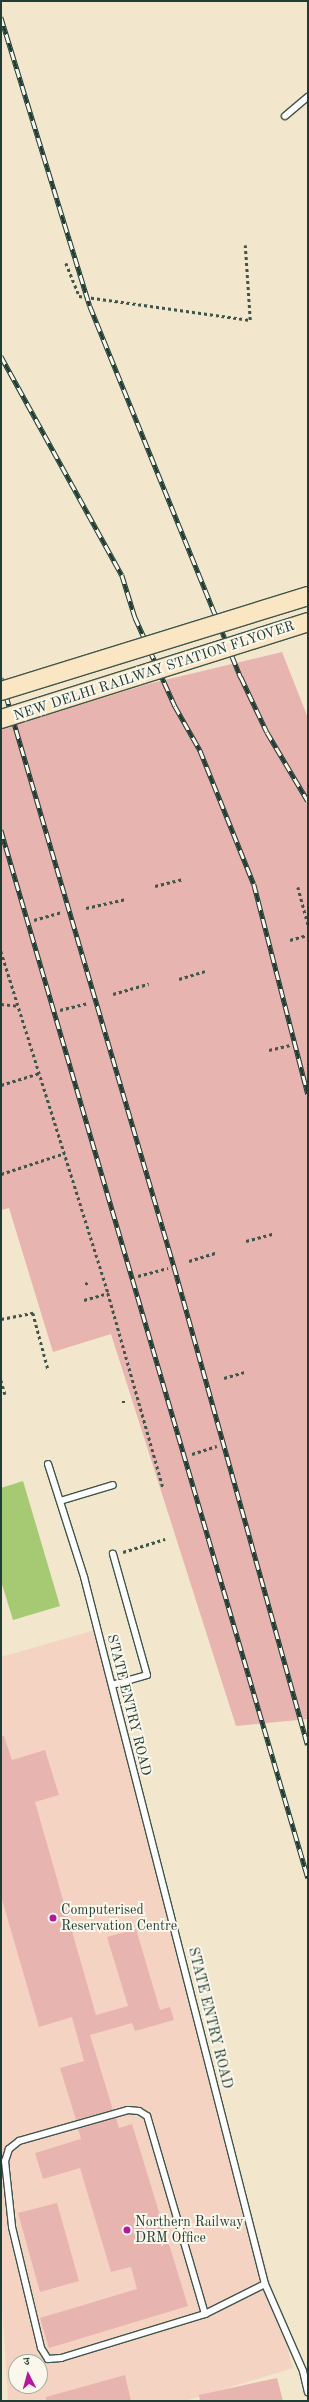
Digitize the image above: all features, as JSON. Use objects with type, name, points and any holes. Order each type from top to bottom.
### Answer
[{"type":"main road","name":"NEW DELHI RAILWAY STATION FLYOVER","points":[[1,691],[308,596]]},
{"type":"main road","name":"NEW DELHI RAILWAY STATION FLYOVER","points":[[1,719],[308,622]]},
{"type":"lane","points":[[285,116],[308,97]]},
{"type":"lane","name":"STATE ENTRY ROAD","points":[[48,1464],[84,1577],[265,2284],[303,2371],[308,2392]]},
{"type":"lane","points":[[60,1501],[113,1485]]},
{"type":"lane","points":[[112,1685],[147,1675],[113,1554]]},
{"type":"lane","points":[[205,2314],[147,2116],[139,2110],[128,2110],[19,2141],[9,2149],[5,2161],[12,2227],[40,2348],[48,2359],[205,2314],[265,2284]]},
{"type":"path","points":[[66,263],[79,296],[250,320],[245,245]]},
{"type":"path","points":[[155,886],[183,879]]},
{"type":"path","points":[[298,887],[308,925]]},
{"type":"path","points":[[86,908],[126,899]]},
{"type":"path","points":[[34,920],[62,912]]},
{"type":"path","points":[[290,940],[308,935]]},
{"type":"path","points":[[1,951],[108,1293],[163,1487]]},
{"type":"path","points":[[178,979],[205,971]]},
{"type":"path","points":[[113,994],[149,984]]},
{"type":"path","points":[[60,1010],[88,1003]]},
{"type":"path","points":[[1,1004],[19,1006]]},
{"type":"path","points":[[269,1050],[291,1045]]},
{"type":"path","points":[[1,1085],[40,1073]]},
{"type":"path","points":[[1,1174],[65,1152]]},
{"type":"path","points":[[246,1241],[273,1234]]},
{"type":"path","points":[[189,1262],[216,1253]]},
{"type":"path","points":[[138,1276],[168,1268]]},
{"type":"path","points":[[85,1284],[89,1282]]},
{"type":"path","points":[[84,1300],[108,1293]]},
{"type":"path","points":[[1,1319],[33,1313],[48,1369]]},
{"type":"path","points":[[224,1378],[245,1372]]},
{"type":"path","points":[[1,1380],[5,1394]]},
{"type":"path","points":[[192,1454],[217,1446]]},
{"type":"path","points":[[113,1554],[164,1540]]},
{"type":"shaded area","points":[[95,1630],[293,2368],[185,2401],[8,2401],[1,2287],[1,1657]]},
{"type":"green space","points":[[23,1481],[60,1606],[13,1620],[1,1581],[1,1488]]},
{"type":"building","points":[[282,652],[308,718],[308,1719],[236,1726],[111,1334],[53,1352],[9,1208],[1,1210],[1,729],[148,684]]},
{"type":"building","points":[[1,1736],[4,1736],[12,1760],[45,1750],[59,1795],[35,1802],[96,2015],[128,2006],[107,1937],[136,1929],[160,2010],[170,2007],[174,2020],[135,2031],[132,2023],[90,2035],[113,2110],[76,2120],[60,2068],[84,2061],[72,2017],[39,2027],[1,1896]]},
{"type":"building","points":[[116,2118],[119,2128],[132,2124],[188,2306],[49,2348],[40,2318],[137,2289],[131,2267],[111,2272],[80,2168],[43,2179],[35,2153],[81,2139],[78,2129]]},
{"type":"building","points":[[57,2203],[79,2281],[40,2292],[18,2213]]},
{"type":"building","points":[[125,2375],[131,2401],[46,2401],[46,2397]]},
{"type":"building","points":[[277,2378],[283,2401],[200,2401],[199,2395]]},
{"type":"railway","points":[[1,17],[90,306],[241,677],[267,732],[308,801]]},
{"type":"railway","points":[[1,356],[122,575],[135,617],[175,706],[200,750],[254,884],[308,1094]]},
{"type":"railway","points":[[1,678],[174,1266],[308,1745]]},
{"type":"railway","points":[[1,830],[308,1878]]},
{"type":"place","name":"Computerised Reservation Centre","points":[[53,1918]]},
{"type":"place","name":"Northern Railway DRM Office","points":[[127,2230]]}]
